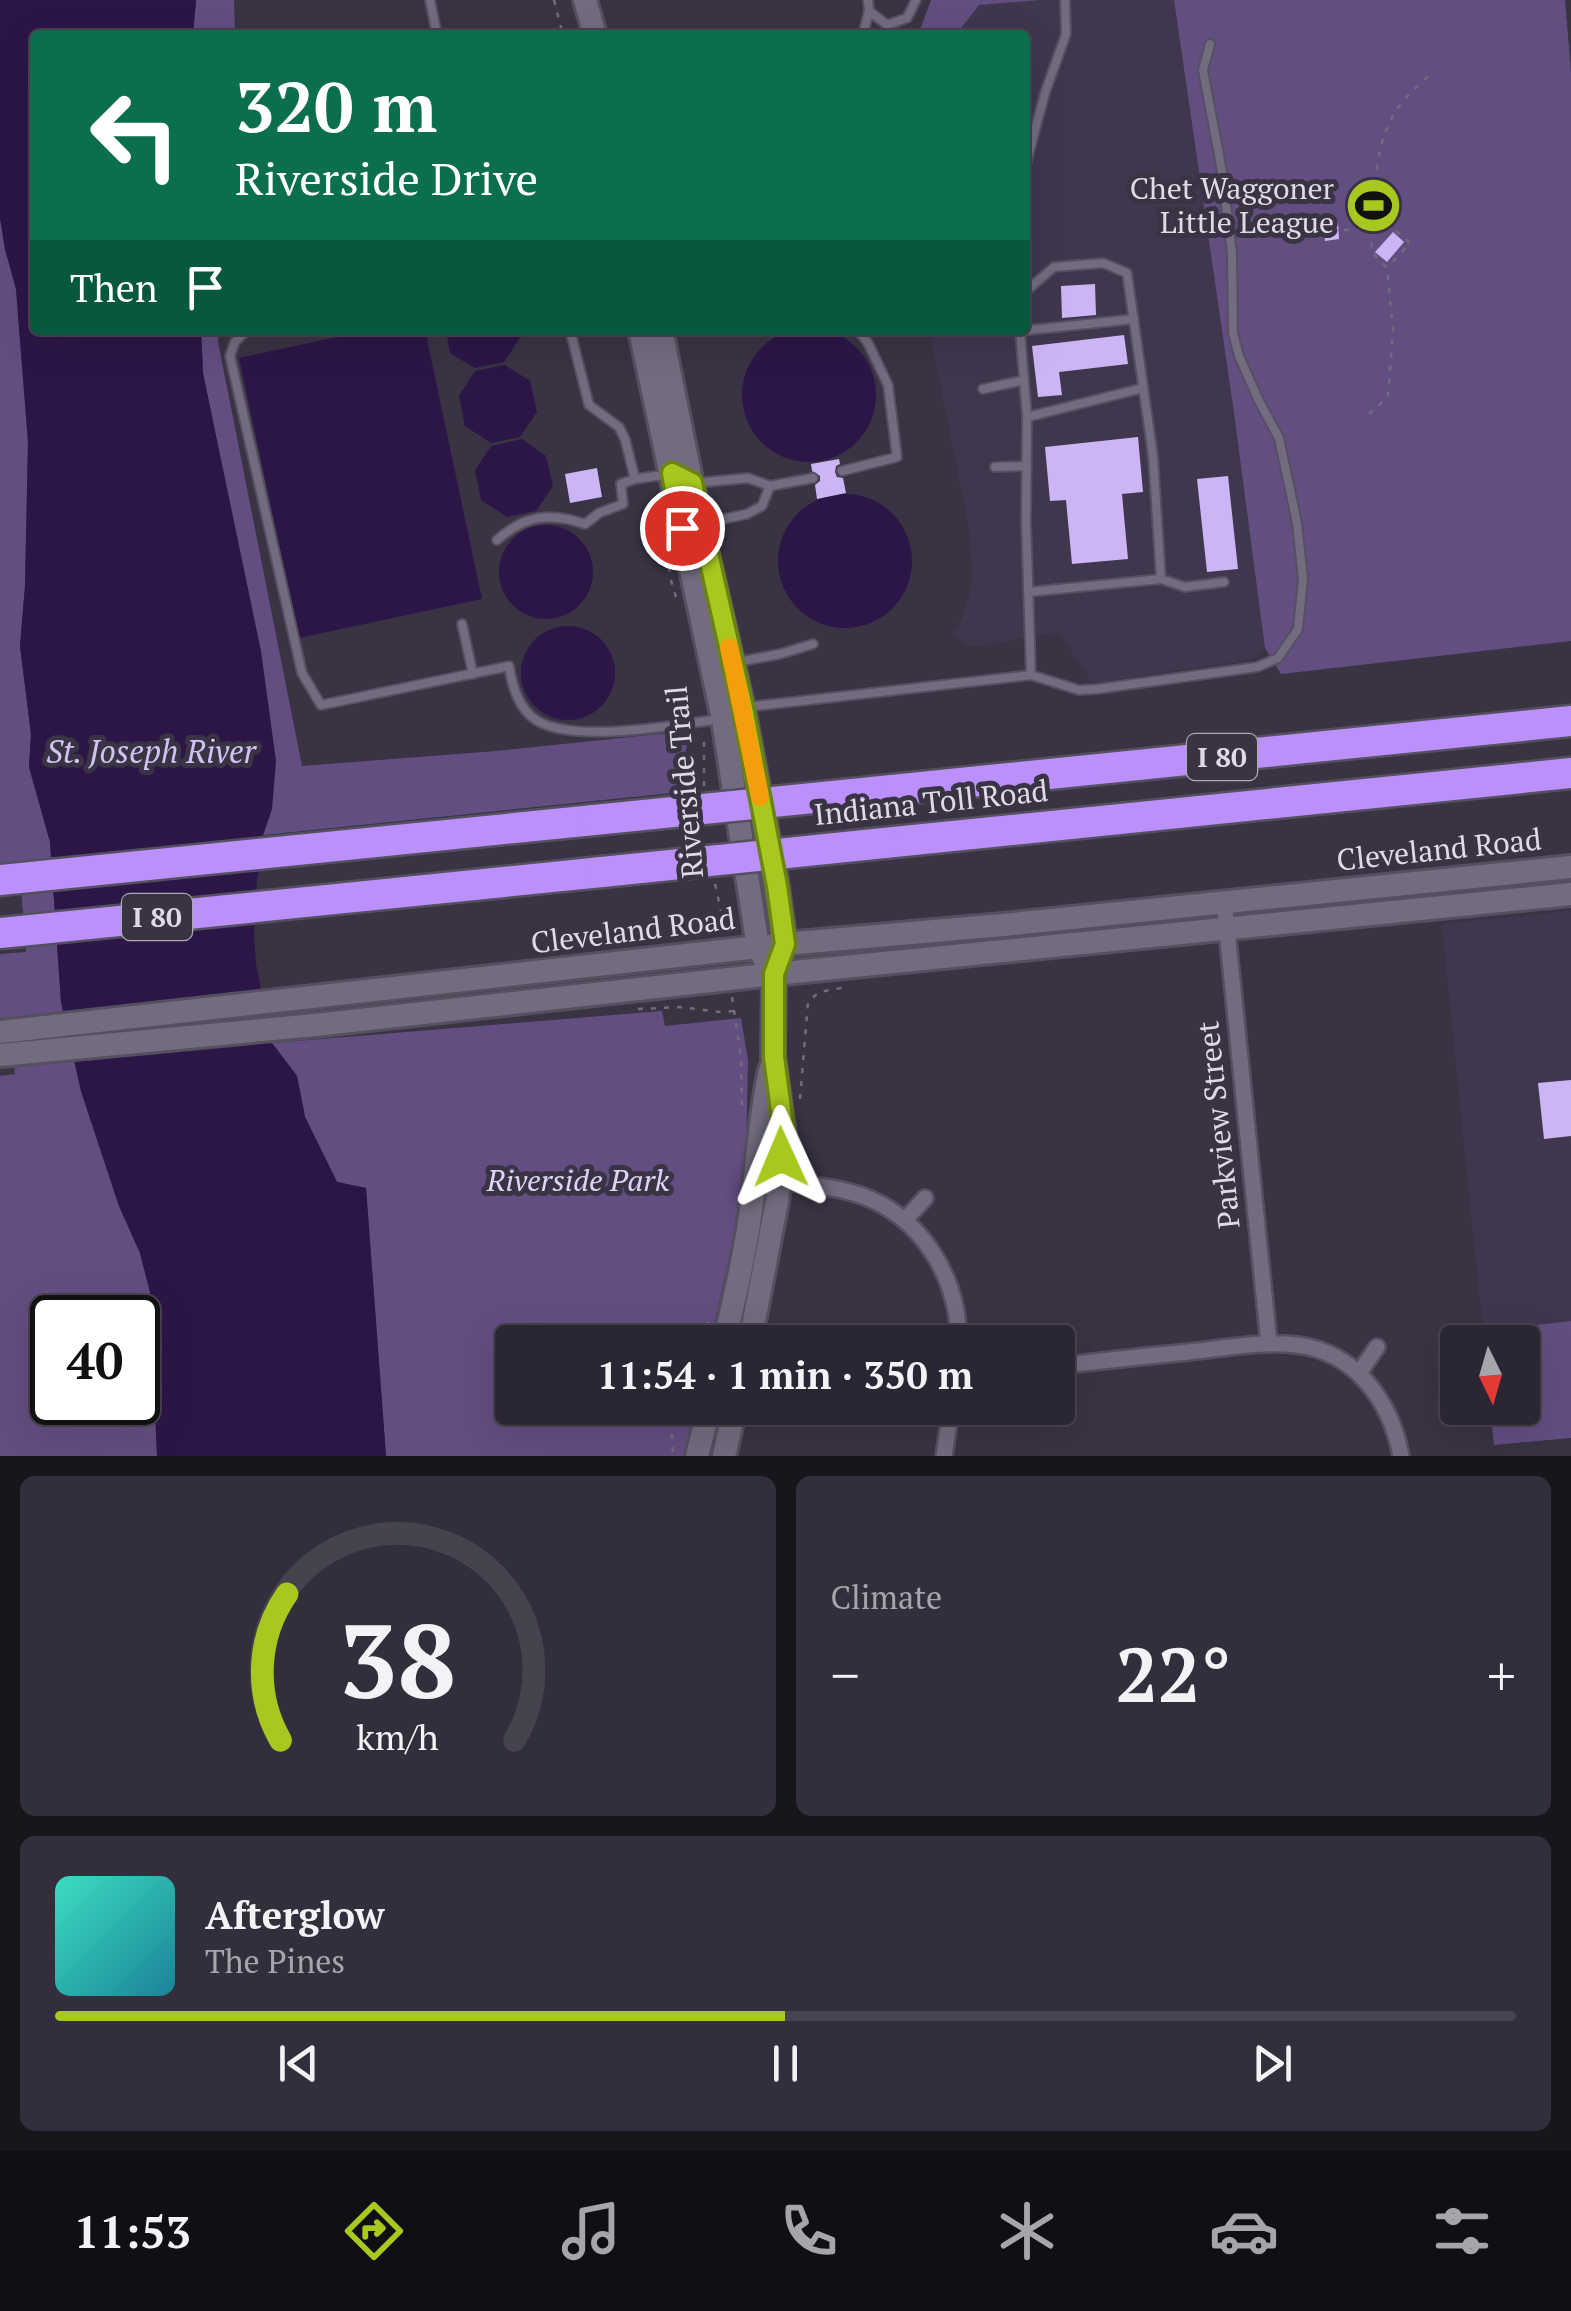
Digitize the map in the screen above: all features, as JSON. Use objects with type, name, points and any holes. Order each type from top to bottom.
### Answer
[{"type":"highway","name":"Indiana Toll Road","points":[[0,880],[1571,721]]},
{"type":"highway","name":"Indiana Toll Road","points":[[0,933],[1571,773]]},
{"type":"main road","points":[[572,0],[579,30]]},
{"type":"main road","points":[[586,0],[594,30]]},
{"type":"main road","points":[[641,335],[682,478]]},
{"type":"main road","points":[[662,335],[682,478],[683,533],[723,716],[758,947],[774,974]]},
{"type":"main road","points":[[683,533],[732,663],[723,716],[777,886],[785,944],[774,974],[774,1057],[784,1133],[742,1260],[728,1325]]},
{"type":"main road","name":"Cleveland Road","points":[[4,1043],[310,998],[758,947],[1571,867]]},
{"type":"main road","name":"Cleveland Road","points":[[4,1043],[316,1024],[1571,894]]},
{"type":"main road","points":[[754,1325],[761,1289],[767,1180]]},
{"type":"main road","points":[[698,1456],[705,1425]]},
{"type":"main road","points":[[724,1456],[731,1425]]},
{"type":"street","name":"Parkview Street","points":[[1224,901],[1269,1344]]},
{"type":"street","points":[[767,1180],[860,1195],[905,1220],[936,1256],[946,1276],[957,1325]]},
{"type":"street","points":[[905,1220],[925,1198]]},
{"type":"street","points":[[1075,1364],[1269,1344],[1302,1346],[1327,1354],[1359,1372],[1374,1388],[1394,1428],[1401,1456]]},
{"type":"street","points":[[1359,1372],[1377,1346]]},
{"type":"street","points":[[944,1456],[949,1425]]},
{"type":"lane","points":[[430,0],[435,30]]},
{"type":"lane","points":[[864,30],[868,0]]},
{"type":"lane","points":[[869,11],[887,25],[907,18],[916,0]]},
{"type":"lane","points":[[1030,150],[1066,34],[1065,0]]},
{"type":"lane","points":[[242,335],[230,356],[302,673],[321,705],[509,666],[519,702],[536,720],[564,731],[635,730],[1030,675],[1079,690],[1257,667],[1278,658],[1298,628],[1303,579],[1279,438],[1239,356],[1233,333],[1232,253],[1204,70],[1210,44]]},
{"type":"lane","points":[[1030,288],[1054,267],[1103,263],[1127,273],[1153,456],[1161,578]]},
{"type":"lane","points":[[1030,330],[1134,319]]},
{"type":"lane","points":[[571,335],[590,405],[619,427],[634,479]]},
{"type":"lane","points":[[842,471],[897,457],[888,385],[862,335]]},
{"type":"lane","points":[[1020,335],[1027,417],[1030,675]]},
{"type":"lane","points":[[983,389],[1024,380]]},
{"type":"lane","points":[[1027,417],[1143,388]]},
{"type":"lane","points":[[995,466],[1026,466]]},
{"type":"lane","points":[[497,540],[513,526],[536,518],[564,517],[585,524],[599,513],[623,504],[621,484],[634,479],[748,478],[770,486],[814,478]]},
{"type":"lane","points":[[683,533],[762,506],[770,486]]},
{"type":"lane","points":[[1028,592],[1161,578],[1185,587],[1224,582]]},
{"type":"lane","points":[[462,624],[474,674]]},
{"type":"lane","points":[[732,663],[813,644]]},
{"type":"path","points":[[554,0],[562,30]]},
{"type":"path","points":[[1369,414],[1388,397],[1394,332],[1387,268],[1370,251],[1378,163],[1383,138],[1395,113],[1433,72]]},
{"type":"path","points":[[1374,214],[1410,243],[1387,268]]},
{"type":"path","points":[[1344,230],[1373,228]]},
{"type":"path","points":[[678,604],[670,577],[683,533]]},
{"type":"path","name":"Riverside Trail","points":[[703,792],[705,766],[723,716]]},
{"type":"path","name":"Riverside Trail","points":[[713,871],[725,924],[724,937]]},
{"type":"path","points":[[798,1114],[808,1002],[818,992],[852,986]]},
{"type":"path","points":[[732,1001],[741,1057],[742,1125]]},
{"type":"path","points":[[705,1325],[710,1320]]},
{"type":"path","points":[[672,1425],[673,1456]]},
{"type":"shaded area","points":[[959,0],[1174,0],[1265,648],[1256,659],[1092,683],[1059,632],[973,647],[952,636],[963,617],[972,567],[968,521],[930,335],[1030,335],[1030,30],[950,30]]},
{"type":"shaded area","points":[[1571,911],[1571,1321],[1482,1325],[1442,924]]},
{"type":"green space","points":[[196,0],[234,0],[235,30],[193,30]]},
{"type":"green space","points":[[931,0],[1040,0],[979,5],[961,30],[920,30]]},
{"type":"green space","name":"Chet Waggoner Little League","points":[[1174,0],[1565,0],[1571,72],[1571,641],[1281,674],[1265,648]]},
{"type":"green space","points":[[0,218],[16,289],[28,442],[20,646],[31,734],[29,767],[50,842],[61,1002],[81,1091],[119,1206],[140,1253],[150,1295],[30,1295],[30,1425],[156,1425],[157,1456],[0,1456],[0,1076],[15,1074],[9,1019],[0,1019],[0,954],[26,952],[19,863],[0,864]]},
{"type":"green space","points":[[201,335],[218,335],[302,766],[688,731],[682,792],[263,835],[272,808],[229,504],[203,373]]},
{"type":"green space","name":"Riverside Park","points":[[662,1011],[665,1026],[741,1018],[748,1060],[746,1157],[714,1325],[495,1325],[495,1425],[691,1425],[684,1456],[386,1456],[366,1188],[337,1182],[305,1117],[297,1076],[272,1043]]},
{"type":"green space","points":[[1571,1321],[1571,1438],[1494,1445],[1492,1425],[1540,1425],[1540,1325],[1536,1325]]},
{"type":"water","name":"St. Joseph River","points":[[0,0],[196,0],[193,30],[30,30],[30,335],[201,335],[203,373],[261,651],[276,761],[272,809],[263,835],[257,880],[256,964],[272,1043],[297,1076],[305,1117],[337,1182],[366,1188],[386,1456],[157,1456],[160,1295],[150,1295],[140,1253],[119,1206],[81,1091],[61,1002],[50,842],[29,767],[31,734],[20,646],[28,442],[16,289],[0,218]]},
{"type":"water","points":[[347,335],[426,335],[482,599],[299,638],[239,358]]},
{"type":"water","points":[[447,335],[521,335],[504,362],[475,368],[450,353]]},
{"type":"water","points":[[779,335],[839,335],[865,358],[875,382],[875,408],[865,432],[846,451],[822,461],[796,461],[772,451],[753,432],[743,408],[747,369],[762,348]]},
{"type":"water","points":[[505,365],[530,381],[537,412],[520,437],[491,443],[465,426],[459,396],[475,371]]},
{"type":"water","points":[[522,439],[546,456],[553,486],[536,511],[507,517],[481,500],[475,470],[491,446]]},
{"type":"water","points":[[845,494],[871,499],[893,513],[907,535],[912,561],[907,587],[893,609],[871,623],[845,628],[819,623],[797,609],[783,587],[778,561],[783,535],[797,513],[819,499]]},
{"type":"water","points":[[546,525],[564,529],[579,539],[589,554],[593,572],[589,590],[579,605],[564,615],[546,619],[528,615],[513,605],[503,590],[499,572],[503,554],[513,539],[528,529]]},
{"type":"water","points":[[568,626],[586,630],[601,640],[611,655],[615,673],[611,691],[601,706],[586,716],[568,720],[550,716],[535,706],[525,691],[521,673],[525,655],[535,640],[550,630]]},
{"type":"building","points":[[1338,222],[1339,239],[1325,241],[1323,223]]},
{"type":"building","points":[[1393,232],[1404,242],[1387,262],[1375,252]]},
{"type":"building","points":[[1095,284],[1096,315],[1062,318],[1061,286]]},
{"type":"building","points":[[1124,335],[1128,364],[1059,372],[1062,395],[1038,397],[1032,346]]},
{"type":"building","points":[[1138,437],[1143,492],[1122,494],[1128,559],[1072,564],[1066,500],[1050,501],[1045,447]]},
{"type":"building","points":[[839,459],[835,472],[843,478],[846,493],[817,499],[815,485],[820,476],[812,471],[811,464]]},
{"type":"building","points":[[597,468],[602,497],[570,503],[565,474]]},
{"type":"building","points":[[1228,476],[1238,569],[1207,572],[1197,479]]},
{"type":"building","points":[[1571,1080],[1571,1136],[1544,1139],[1538,1083]]},
{"type":"slow traffic","points":[[729,647],[760,797]]},
{"type":"place","name":"Chet Waggoner Little League","points":[[1373,206]]},
{"type":"route","points":[[682,528],[672,473],[692,483],[743,708],[777,886],[785,944],[774,974],[774,1057],[784,1133],[781,1157]]}]
